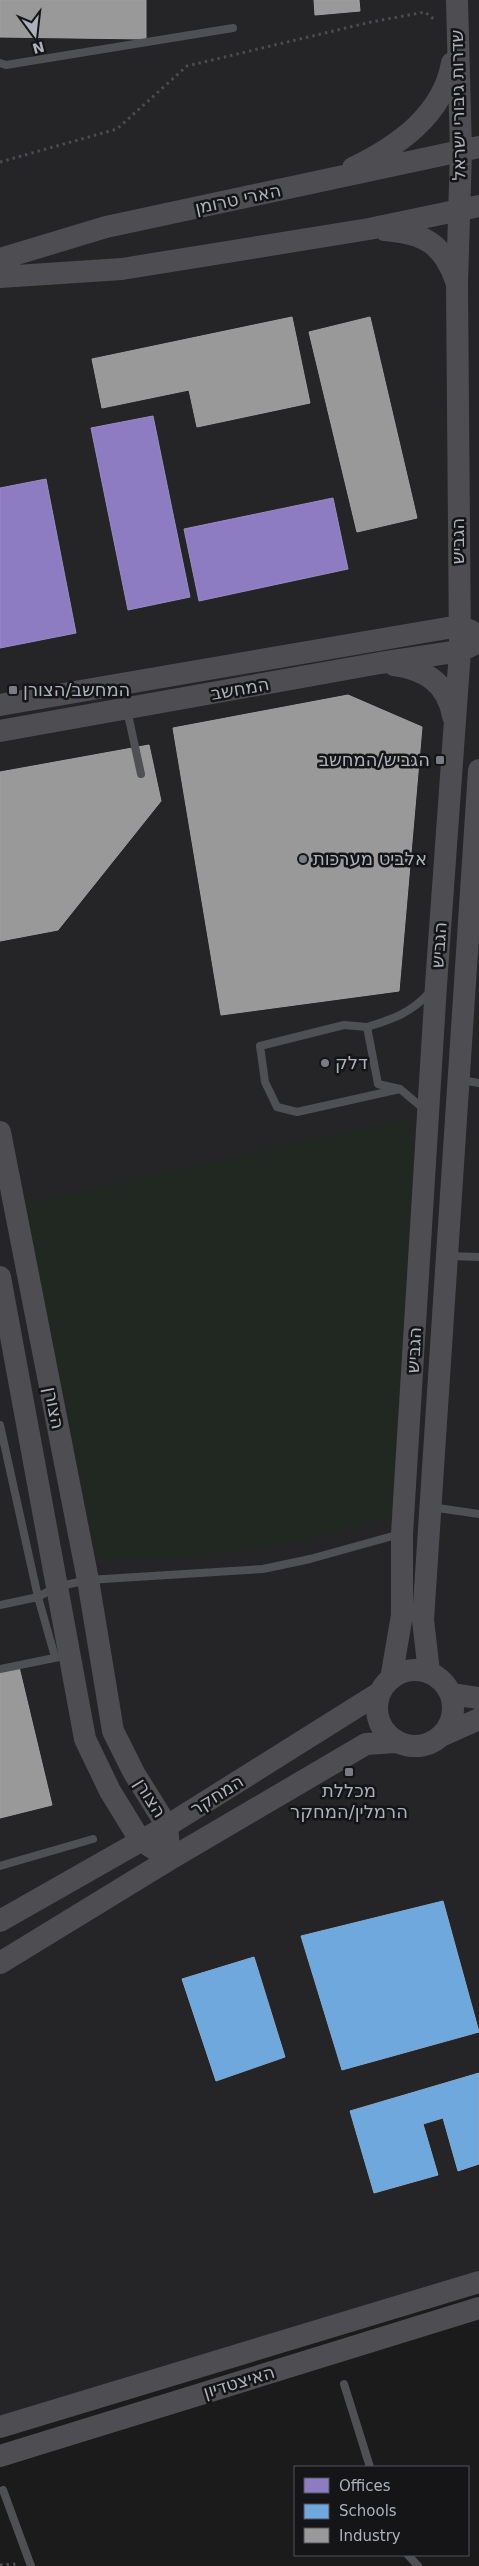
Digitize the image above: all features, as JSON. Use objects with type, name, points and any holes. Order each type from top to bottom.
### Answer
[{"type":"street","name":"שדרות גיבורי ישראל","points":[[457,0],[456,37],[470,149],[470,208]]},
{"type":"street","points":[[330,180],[388,148],[414,130],[430,114],[443,92],[450,72],[456,37]]},
{"type":"street","name":"הארי טרומן","points":[[0,259],[106,227],[470,149]]},
{"type":"street","points":[[0,277],[122,269],[369,228],[470,208]]},
{"type":"street","name":"הגביש","points":[[429,1672],[423,1620],[430,1507],[447,1256],[469,1081],[465,828],[455,724],[469,647],[457,284],[470,208]]},
{"type":"street","points":[[369,228],[398,231],[435,244],[446,257],[457,284]]},
{"type":"street","name":"המחשב","points":[[0,705],[469,630]]},
{"type":"street","name":"המחשב","points":[[0,731],[127,710],[469,647]]},
{"type":"street","points":[[380,663],[414,668],[439,684],[447,695],[455,724]]},
{"type":"street","name":"הגביש","points":[[385,1686],[402,1615],[402,1534],[436,985],[465,828],[479,770]]},
{"type":"street","name":"הצורן","points":[[0,1132],[88,1580],[114,1731],[134,1773],[168,1826],[170,1859]]},
{"type":"street","name":"הצורן","points":[[0,1277],[47,1592],[85,1739],[110,1791],[140,1840],[170,1859]]},
{"type":"street","points":[[441,1736],[449,1727],[453,1716],[451,1694],[438,1677],[429,1672],[409,1670],[385,1686],[376,1704],[380,1726],[396,1742],[408,1746],[420,1746],[431,1743],[441,1736],[479,1719]]},
{"type":"street","name":"המחקר","points":[[0,1921],[140,1840],[168,1826],[385,1686]]},
{"type":"street","points":[[451,1694],[479,1698]]},
{"type":"street","points":[[0,1963],[170,1859],[366,1744],[396,1742]]},
{"type":"street","name":"האיצטדיון","points":[[0,2427],[479,2282]]},
{"type":"street","name":"האיצטדיון","points":[[0,2456],[479,2308]]},
{"type":"lane","points":[[0,63],[6,65],[233,28]]},
{"type":"lane","points":[[127,710],[141,774]]},
{"type":"lane","points":[[400,1089],[297,1112],[277,1108],[265,1082],[260,1046],[344,1025],[367,1027],[390,1020],[417,1007],[436,985]]},
{"type":"lane","points":[[367,1027],[378,1084],[400,1089],[428,1113]]},
{"type":"lane","points":[[447,1256],[479,1257]]},
{"type":"lane","points":[[0,1425],[47,1592]]},
{"type":"lane","points":[[430,1507],[479,1514]]},
{"type":"lane","points":[[0,1605],[88,1580],[263,1569],[310,1559],[402,1534]]},
{"type":"lane","points":[[0,1669],[63,1657]]},
{"type":"lane","points":[[0,1866],[93,1839]]},
{"type":"lane","points":[[344,2384],[370,2466]]},
{"type":"lane","points":[[3,2490],[30,2565]]},
{"type":"lane","points":[[409,2556],[418,2566]]},
{"type":"path","points":[[0,162],[116,129],[187,66],[371,22],[425,12],[456,37]]},
{"type":"shaded area","points":[[0,0],[479,0],[479,2274],[0,2419]]},
{"type":"shaded area","points":[[408,1118],[413,1155],[393,1516],[308,1541],[186,1559],[99,1559],[23,1204]]},
{"type":"building: Offices","points":[[153,416],[190,597],[128,610],[91,428]]},
{"type":"building: Offices","points":[[46,479],[76,633],[0,648],[0,488]]},
{"type":"building: Offices","points":[[333,498],[348,569],[199,601],[184,529]]},
{"type":"building: Schools","points":[[443,1901],[479,2032],[342,2070],[301,1936]]},
{"type":"building: Schools","points":[[254,1957],[285,2057],[216,2081],[182,1979]]},
{"type":"building: Schools","points":[[479,2073],[479,2164],[458,2171],[443,2118],[423,2124],[438,2175],[374,2193],[350,2111]]},
{"type":"building: Industry","points":[[0,0],[146,0],[146,39],[0,37]]},
{"type":"building: Industry","points":[[314,0],[359,0],[360,11],[315,15]]},
{"type":"building: Industry","points":[[292,317],[310,403],[197,427],[189,390],[102,408],[92,359]]},
{"type":"building: Industry","points":[[370,317],[417,518],[357,532],[309,332]]},
{"type":"building: Industry","name":"אלביט מערכות","points":[[348,695],[422,727],[399,991],[221,1015],[173,728]]},
{"type":"building: Industry","points":[[149,745],[161,801],[58,930],[0,941],[0,772]]},
{"type":"building: Industry","points":[[19,1667],[52,1805],[0,1818],[0,1672]]},
{"type":"place","name":"המחשב/הצורן","points":[[13,690]]},
{"type":"place","name":"הגביש/המחשב","points":[[440,760]]},
{"type":"place","name":"אלביט מערכות","points":[[303,859]]},
{"type":"place","name":"דלק","points":[[325,1063]]},
{"type":"place","name":"מכללת הרמלין/המחקר","points":[[349,1772]]}]
